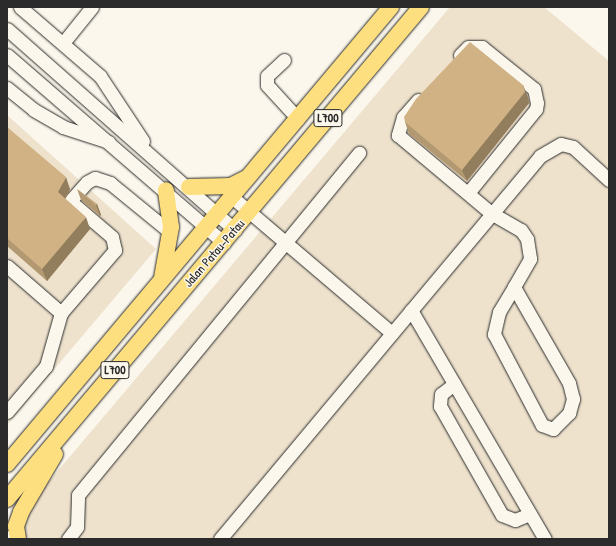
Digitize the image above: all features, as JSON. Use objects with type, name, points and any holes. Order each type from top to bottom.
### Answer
[{"type":"main road","name":"Jalan Patau-Patau","points":[[7,499],[224,243],[421,7]]},
{"type":"main road","name":"Jalan Patau-Patau","points":[[7,464],[161,279],[218,215],[298,118],[383,10]]},
{"type":"main road","points":[[189,187],[231,186],[248,178]]},
{"type":"main road","points":[[161,279],[170,232],[171,213],[166,190]]},
{"type":"main road","points":[[18,539],[16,526],[25,502],[79,413]]},
{"type":"street","points":[[20,7],[100,76],[149,152]]},
{"type":"street","points":[[63,44],[92,7]]},
{"type":"street","points":[[7,29],[189,187],[234,230]]},
{"type":"street","points":[[451,64],[468,47],[482,47],[534,89],[536,96],[536,109],[468,194]]},
{"type":"street","points":[[7,55],[113,143],[224,243]]},
{"type":"street","points":[[284,60],[266,81],[271,93],[298,118]]},
{"type":"street","points":[[7,88],[34,110],[63,127],[113,143]]},
{"type":"street","points":[[430,88],[403,117],[398,135],[491,213],[521,230],[530,248],[530,259],[495,320],[494,334],[542,425],[553,429],[569,413],[573,399],[569,383],[514,287]]},
{"type":"street","points":[[220,539],[540,156],[562,144],[573,147],[609,180]]},
{"type":"street","points":[[68,539],[77,527],[78,495],[286,244],[359,153]]},
{"type":"street","points":[[7,412],[46,366],[61,313],[113,254],[116,246],[112,237],[70,201],[90,180],[102,179],[170,232]]},
{"type":"street","points":[[232,197],[392,333]]},
{"type":"street","points":[[7,266],[61,313]]},
{"type":"street","points":[[411,310],[545,539]]},
{"type":"street","points":[[454,384],[441,394],[440,406],[502,515],[515,520],[530,514]]},
{"type":"shaded area","points":[[450,7],[544,7],[609,61],[609,539],[7,539],[7,531]]},
{"type":"shaded area","points":[[7,115],[156,249],[7,425]]},
{"type":"building","points":[[470,42],[523,85],[525,92],[462,170],[405,122],[404,117],[416,99]]},
{"type":"building","points":[[7,127],[66,177],[58,192],[86,217],[42,269],[7,238]]},
{"type":"building","points":[[77,189],[97,204],[96,205]]}]
